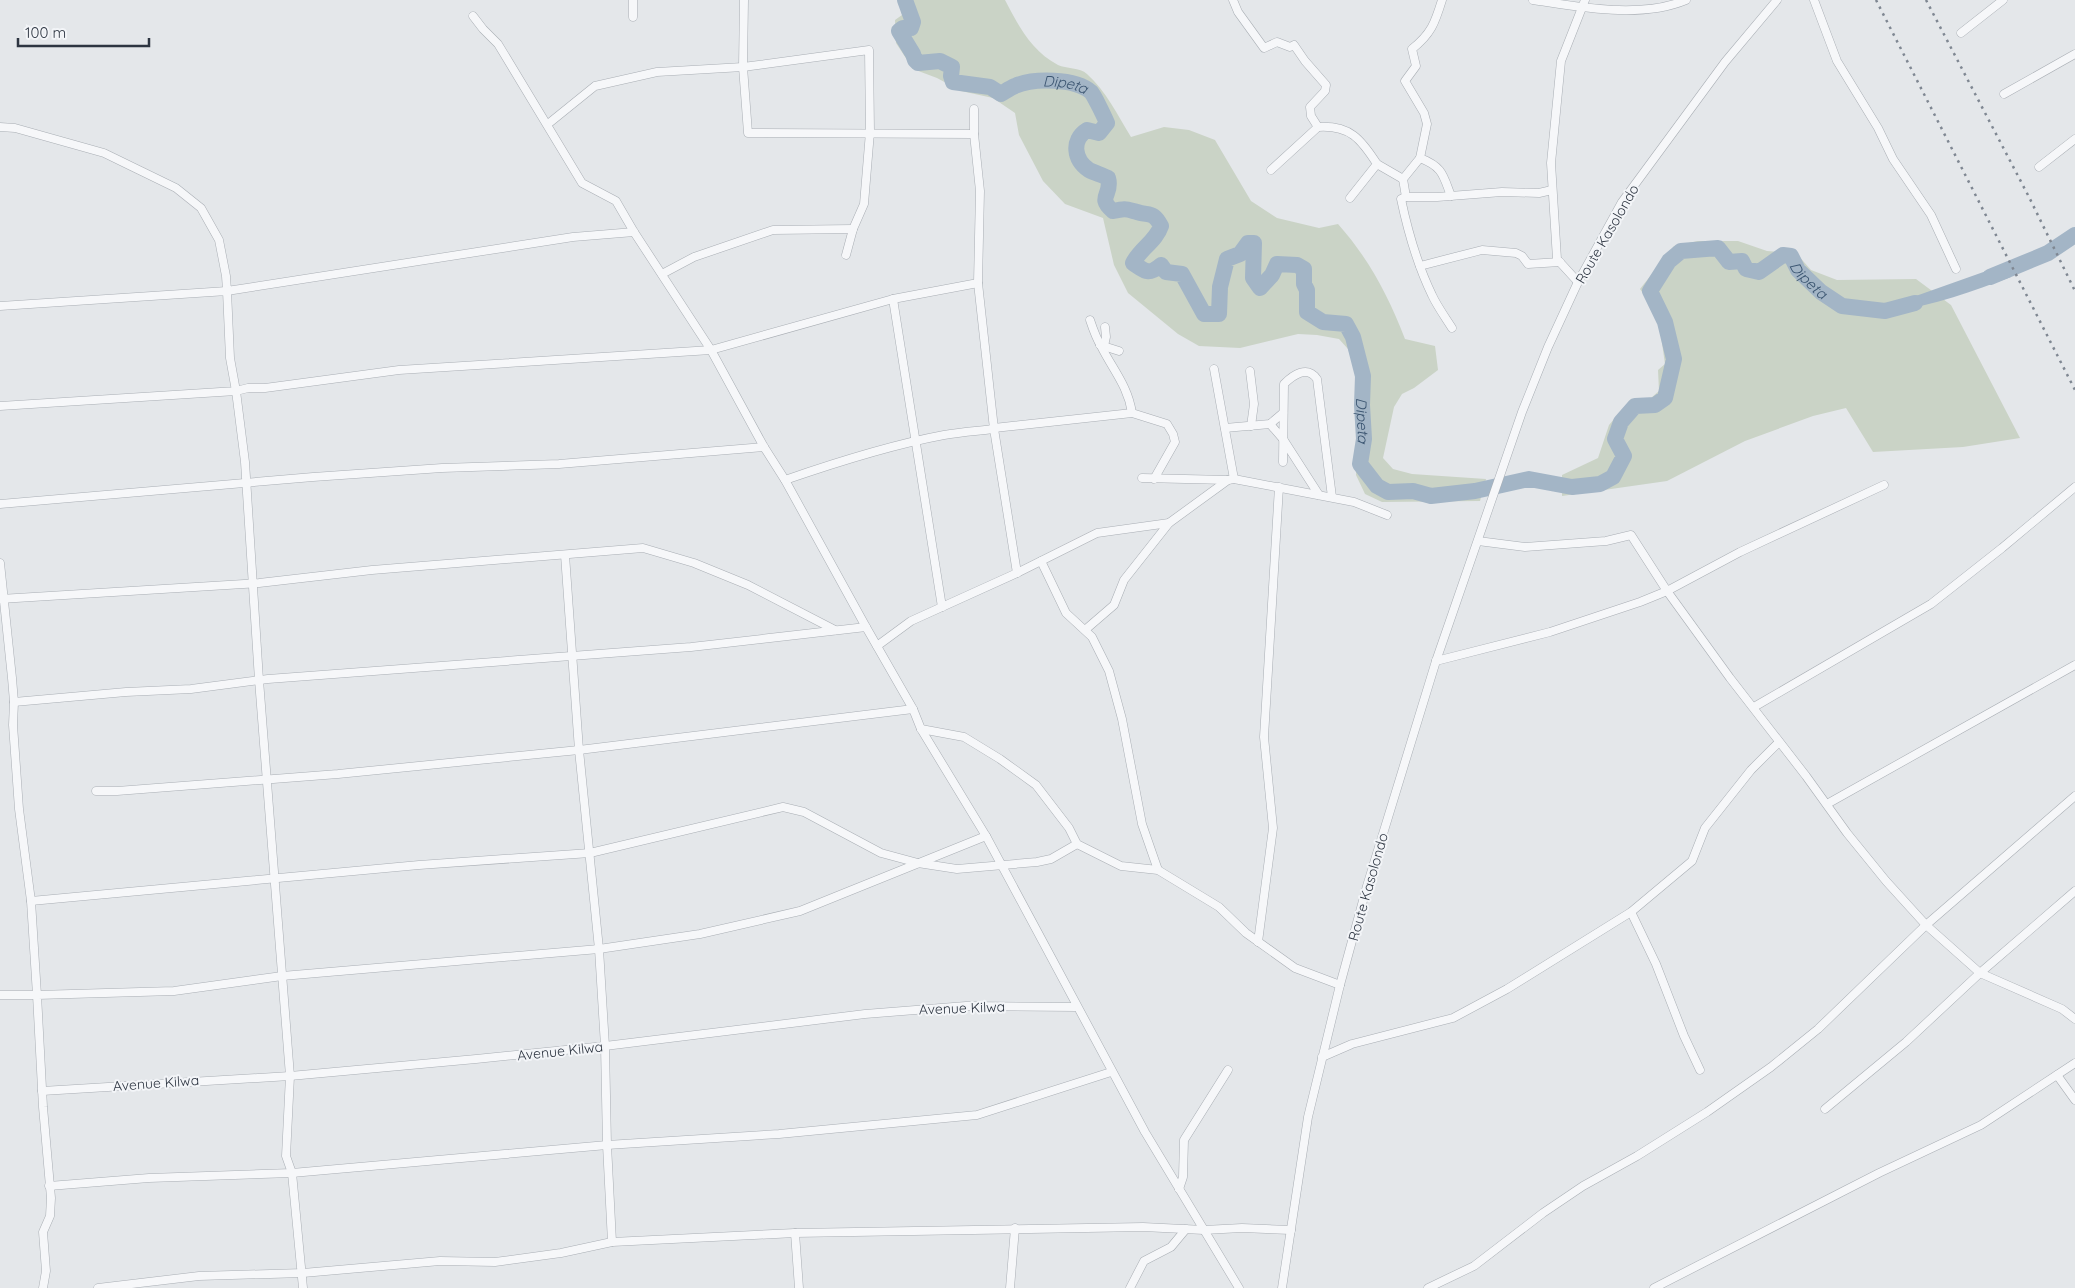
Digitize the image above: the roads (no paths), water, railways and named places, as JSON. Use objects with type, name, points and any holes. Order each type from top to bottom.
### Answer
[{"type":"street","points":[[632,0],[632,17]]},
{"type":"street","points":[[744,0],[743,67],[748,133],[870,132],[974,134]]},
{"type":"street","points":[[1234,0],[1238,12],[1264,48],[1277,42],[1290,47],[1294,45],[1326,85],[1325,91],[1310,106],[1311,116],[1318,127]]},
{"type":"street","points":[[1406,197],[1403,179],[1420,158],[1427,124],[1424,114],[1404,81],[1416,66],[1412,49],[1426,38],[1436,20],[1442,0]]},
{"type":"street","points":[[1533,0],[1582,8],[1648,9],[1671,6],[1686,0]]},
{"type":"street","points":[[1578,282],[1558,259],[1551,163],[1562,61],[1585,0]]},
{"type":"street","name":"Route Kasolondo","points":[[1282,1288],[1308,1117],[1340,985],[1367,886],[1436,661],[1526,403],[1548,347],[1578,282],[1622,202],[1725,62],[1777,0]]},
{"type":"street","points":[[1814,0],[1837,61],[1878,128],[1893,159],[1931,215],[1956,269]]},
{"type":"street","points":[[1961,33],[2004,0]]},
{"type":"street","points":[[473,16],[498,44],[530,100],[548,124],[582,183],[616,201],[711,350],[764,448],[785,480],[913,708],[921,729],[986,836],[1111,1072],[1239,1288]]},
{"type":"street","points":[[548,124],[595,86],[657,72],[743,67],[869,50],[870,132],[864,204],[853,229],[846,255]]},
{"type":"street","points":[[2004,94],[2075,54]]},
{"type":"street","points":[[974,108],[974,134],[980,191],[978,283],[994,428],[1017,573]]},
{"type":"street","points":[[1271,170],[1318,127],[1332,126],[1349,131],[1365,145],[1377,164],[1403,179]]},
{"type":"street","points":[[0,127],[15,128],[104,153],[176,188],[201,208],[219,240],[226,276],[230,358],[245,462],[259,680],[290,1076],[286,1156],[292,1173],[303,1288]]},
{"type":"street","points":[[2039,166],[2075,139]]},
{"type":"street","points":[[1420,158],[1434,164],[1441,170],[1451,196]]},
{"type":"street","points":[[1350,198],[1377,164]]},
{"type":"street","points":[[1452,328],[1432,296],[1420,266],[1412,245],[1401,199],[1406,197],[1552,190]]},
{"type":"street","points":[[662,274],[694,257],[773,230],[853,229]]},
{"type":"street","points":[[0,306],[227,291],[573,237],[634,232]]},
{"type":"street","points":[[1420,266],[1482,250],[1516,253],[1522,256],[1528,264],[1560,262]]},
{"type":"street","points":[[0,406],[236,391],[399,370],[711,350],[893,298],[978,283]]},
{"type":"street","points":[[893,298],[942,607]]},
{"type":"street","points":[[1090,320],[1130,397],[1132,413]]},
{"type":"street","points":[[1102,346],[1106,337],[1106,327]]},
{"type":"street","points":[[1102,346],[1119,351]]},
{"type":"street","points":[[1214,368],[1225,428],[1231,480]]},
{"type":"street","points":[[1250,371],[1254,404],[1251,426]]},
{"type":"street","points":[[1283,462],[1284,384],[1294,374],[1305,372],[1313,374],[1317,379],[1332,498]]},
{"type":"street","points":[[785,480],[841,460],[944,435],[1132,413],[1167,424],[1173,434],[1175,442],[1154,479]]},
{"type":"street","points":[[1225,428],[1270,424],[1283,413]]},
{"type":"street","points":[[1270,424],[1283,439],[1319,495]]},
{"type":"street","points":[[0,504],[313,477],[442,468],[559,464],[764,448]]},
{"type":"street","points":[[1142,478],[1231,480],[1279,486],[1354,502],[1387,515]]},
{"type":"street","points":[[1085,630],[1114,604],[1124,580],[1169,523],[1231,480]]},
{"type":"street","points":[[1436,661],[1550,632],[1667,592],[1740,552],[1884,485]]},
{"type":"street","points":[[1258,942],[1273,828],[1264,737],[1279,486]]},
{"type":"street","points":[[1754,707],[1931,604],[2075,487]]},
{"type":"street","points":[[877,646],[911,621],[1017,573],[1097,533],[1169,523]]},
{"type":"street","points":[[1478,541],[1525,547],[1606,541],[1632,535],[1667,592],[1730,678],[1886,881],[1926,925],[1980,973],[2062,1009],[2075,1019]]},
{"type":"street","points":[[1,599],[331,576],[372,570],[643,548],[694,563],[748,584],[835,630]]},
{"type":"street","points":[[565,555],[579,750],[599,949],[605,1046],[607,1145],[612,1242]]},
{"type":"street","points":[[1040,561],[1066,613],[1092,637],[1109,671],[1122,719],[1142,824],[1158,870]]},
{"type":"street","points":[[0,564],[1,599],[14,702],[13,725],[19,809],[32,901],[50,1216],[43,1232],[46,1270],[44,1288]]},
{"type":"street","points":[[14,702],[126,692],[191,689],[259,680],[733,643],[866,627]]},
{"type":"street","points":[[1827,804],[2075,665]]},
{"type":"street","points":[[96,791],[338,774],[579,750],[913,708]]},
{"type":"street","points":[[921,729],[964,737],[1008,764],[1036,785],[1069,828],[1077,844],[1121,866],[1158,870],[1219,907],[1246,934],[1295,968],[1340,985]]},
{"type":"street","points":[[1322,1057],[1352,1044],[1453,1018],[1506,989],[1631,912],[1692,861],[1705,828],[1751,770],[1779,742]]},
{"type":"street","points":[[1428,1288],[1474,1266],[1543,1213],[1707,1112],[1771,1067],[1818,1029],[1926,925],[2075,796]]},
{"type":"street","points":[[32,901],[419,865],[590,853],[783,807],[804,812],[882,853],[918,863],[957,869],[1038,862],[1051,858],[1077,844]]},
{"type":"street","points":[[0,995],[174,991],[282,976],[599,949],[700,934],[800,910],[986,836]]},
{"type":"street","points":[[1825,1109],[1906,1042],[1980,973],[2075,891]]},
{"type":"street","points":[[1631,912],[1656,964],[1684,1036],[1700,1070]]},
{"type":"street","name":"Avenue Kilwa","points":[[42,1091],[290,1076],[605,1046],[865,1014],[966,1006],[1077,1007]]},
{"type":"street","points":[[1654,1288],[1879,1173],[1981,1125],[2075,1063]]},
{"type":"street","points":[[1180,1190],[1183,1177],[1184,1140],[1228,1070]]},
{"type":"street","points":[[49,1186],[149,1178],[292,1173],[607,1145],[779,1134],[977,1115],[1111,1072]]},
{"type":"street","points":[[2056,1075],[2075,1100]]},
{"type":"street","points":[[98,1288],[198,1276],[302,1273],[440,1261],[495,1262],[561,1253],[612,1242],[795,1232],[1143,1227],[1204,1230],[1242,1228],[1291,1230]]},
{"type":"street","points":[[1010,1288],[1014,1228]]},
{"type":"street","points":[[1130,1288],[1144,1261],[1172,1247],[1186,1229]]},
{"type":"street","points":[[795,1232],[798,1288]]},
{"type":"water","points":[[2006,264],[2011,277],[1968,293],[1924,305],[1894,310],[1913,297]]},
{"type":"waterway","name":"Dipeta","points":[[905,0],[913,22],[911,28],[903,28],[899,31],[915,60],[918,63],[940,61],[952,67],[951,76],[953,82],[990,87],[1001,94],[1023,83],[1043,81],[1075,84],[1091,92],[1107,123],[1099,133],[1087,130],[1078,139],[1076,150],[1080,161],[1089,170],[1108,178],[1109,184],[1105,199],[1113,211],[1126,209],[1156,218],[1161,226],[1159,231],[1133,263],[1147,271],[1161,265],[1166,272],[1182,274],[1204,314],[1219,314],[1220,287],[1227,259],[1240,254],[1248,243],[1254,243],[1253,278],[1260,288],[1272,275],[1277,264],[1297,265],[1304,269],[1304,284],[1307,290],[1307,312],[1323,322],[1346,324],[1353,337],[1363,376],[1364,439],[1360,464],[1377,486],[1388,492],[1413,491],[1431,496],[1475,491],[1529,479],[1572,487],[1600,484],[1613,477],[1624,456],[1615,439],[1621,422],[1635,406],[1655,405],[1665,398],[1674,359],[1665,322],[1650,291],[1669,261],[1681,251],[1718,248],[1729,262],[1742,261],[1746,269],[1759,272],[1783,255],[1791,256],[1798,270],[1821,292],[1842,306],[1885,311],[1915,303]]},
{"type":"waterway","name":"Dipeta","points":[[1990,277],[2048,253],[2075,235]]},
{"type":"railway","points":[[1876,0],[2075,390]]},
{"type":"railway","points":[[1926,0],[2029,197],[2075,291]]}]
